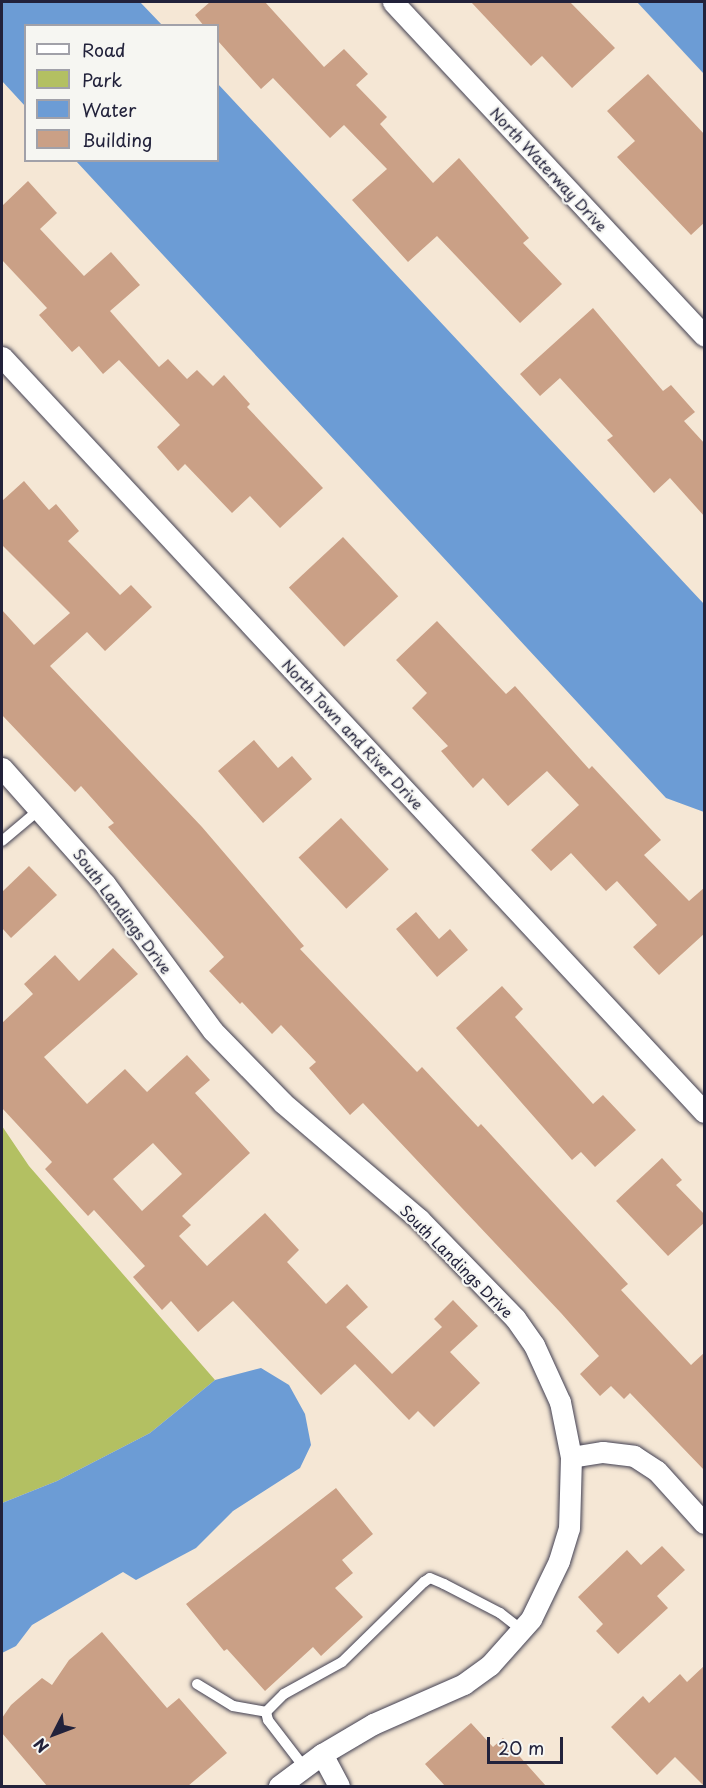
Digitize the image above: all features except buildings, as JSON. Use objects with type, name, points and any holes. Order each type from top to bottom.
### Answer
[{"type":"street","name":"North Waterway Drive","points":[[393,2],[705,336]]},
{"type":"street","name":"North Town and River Drive","points":[[2,357],[705,1112]]},
{"type":"street","name":"South Landings Drive","points":[[2,768],[105,884],[213,1031],[283,1103],[419,1219],[515,1318],[557,1393],[571,1457],[569,1528],[559,1561],[522,1630],[490,1665],[464,1684],[373,1724],[322,1754],[279,1786]]},
{"type":"street","points":[[571,1457],[603,1452],[634,1456],[657,1471],[705,1522]]},
{"type":"street","points":[[322,1754],[339,1786]]},
{"type":"lane","points":[[2,841],[40,809]]},
{"type":"lane","points":[[266,1712],[284,1694],[342,1662],[430,1578],[500,1612],[522,1630]]},
{"type":"lane","points":[[197,1684],[233,1706],[266,1712]]},
{"type":"lane","points":[[266,1712],[268,1720],[304,1767]]},
{"type":"green space","points":[[2,1126],[29,1166],[215,1380],[150,1433],[57,1481],[2,1503]]},
{"type":"water","points":[[2,2],[140,2],[161,24],[24,24],[24,105],[2,81]]},
{"type":"water","points":[[637,2],[704,2],[704,74]]},
{"type":"water","points":[[219,85],[704,604],[704,812],[666,798],[77,162],[219,162]]},
{"type":"water","points":[[261,1368],[289,1385],[305,1414],[311,1445],[300,1468],[233,1511],[196,1548],[136,1580],[123,1572],[32,1625],[16,1646],[2,1653],[2,1503],[57,1481],[150,1433],[215,1380]]}]
